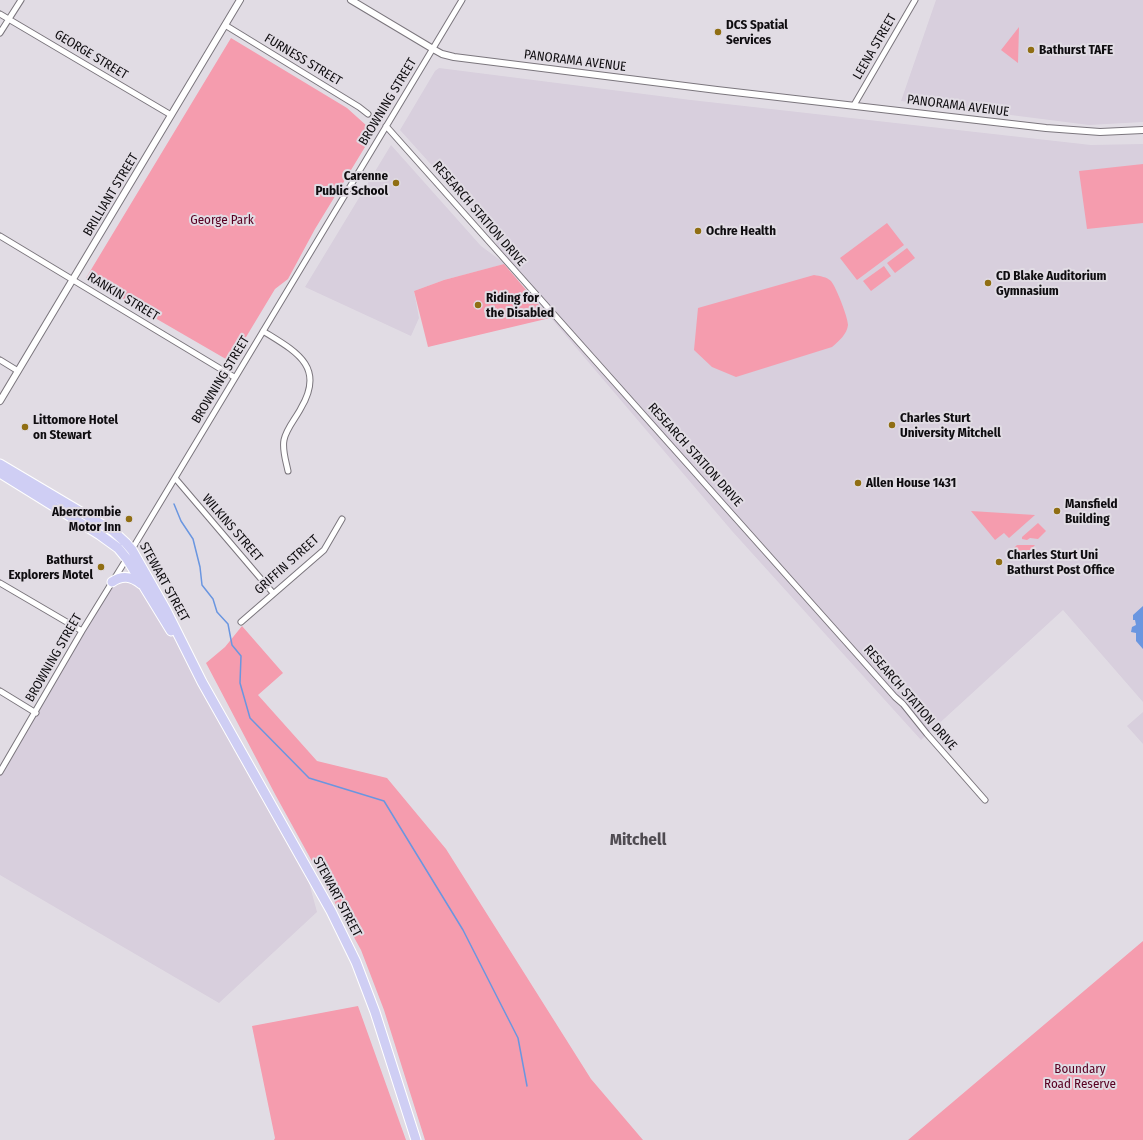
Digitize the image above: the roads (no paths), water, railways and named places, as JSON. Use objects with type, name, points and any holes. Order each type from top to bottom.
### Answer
[{"type":"highway","name":"STEWART STREET","points":[[0,464],[113,532],[126,543],[132,550],[166,610],[202,682]]},
{"type":"highway","name":"STEWART STREET","points":[[0,473],[100,535],[118,548],[127,559],[146,589],[202,682],[331,911],[356,962],[375,1012],[416,1140]]},
{"type":"highway","points":[[112,582],[120,577],[130,577],[146,589]]},
{"type":"street","points":[[0,33],[21,0]]},
{"type":"street","name":"BRILLIANT STREET","points":[[0,401],[240,0]]},
{"type":"street","name":"PANORAMA AVENUE","points":[[351,0],[433,49],[454,57],[717,90],[1084,131],[1143,130]]},
{"type":"street","name":"BROWNING STREET","points":[[0,772],[82,631],[127,559],[234,378],[462,0]]},
{"type":"street","name":"LEENA STREET","points":[[854,105],[915,0]]},
{"type":"street","name":"GEORGE STREET","points":[[0,14],[171,115]]},
{"type":"street","name":"FURNESS STREET","points":[[225,25],[368,114]]},
{"type":"street","name":"RESEARCH STATION DRIVE","points":[[386,126],[895,697],[903,704],[927,734],[985,800]]},
{"type":"street","name":"RANKIN STREET","points":[[0,236],[234,378]]},
{"type":"street","points":[[263,331],[301,357],[306,363],[311,379],[309,394],[284,440],[284,455],[288,471]]},
{"type":"street","points":[[0,360],[18,371]]},
{"type":"street","name":"WILKINS STREET","points":[[175,478],[273,593]]},
{"type":"street","name":"GRIFFIN STREET","points":[[241,622],[324,550],[342,520]]},
{"type":"street","points":[[0,583],[82,631]]},
{"type":"street","points":[[0,691],[36,712]]},
{"type":"water","points":[[1143,606],[1143,649],[1136,641],[1136,633],[1131,632],[1132,627],[1136,625],[1135,620],[1133,620],[1133,615]]},
{"type":"waterway","points":[[174,504],[181,521],[193,539],[200,567],[202,585],[213,599],[217,612],[228,624],[232,645],[241,656],[240,683],[250,718],[309,778],[384,801],[463,930],[518,1038],[527,1086]]},
{"type":"place","name":"DCS Spatial Services","points":[[718,32]]},
{"type":"place","name":"Bathurst TAFE","points":[[1031,50]]},
{"type":"place","name":"Carenne Public School","points":[[396,183]]},
{"type":"place","name":"Ochre Health","points":[[698,231]]},
{"type":"place","name":"CD Blake Auditorium Gymnasium","points":[[988,283]]},
{"type":"place","name":"Riding for the Disabled","points":[[478,305]]},
{"type":"place","name":"Charles Sturt University Mitchell","points":[[892,425]]},
{"type":"place","name":"Littomore Hotel on Stewart","points":[[25,427]]},
{"type":"place","name":"Allen House 1431","points":[[858,483]]},
{"type":"place","name":"Mansfield Building","points":[[1057,511]]},
{"type":"place","name":"Abercrombie Motor Inn","points":[[129,519]]},
{"type":"place","name":"Charles Sturt Uni Bathurst Post Office","points":[[999,562]]},
{"type":"place","name":"Bathurst Explorers Motel","points":[[101,567]]},
{"type":"district","name":"Mitchell","points":[[638,840]]},
{"type":"park label","name":"George Park","points":[[222,220]]},
{"type":"park label","name":"Boundary Road Reserve","points":[[1080,1076]]}]
